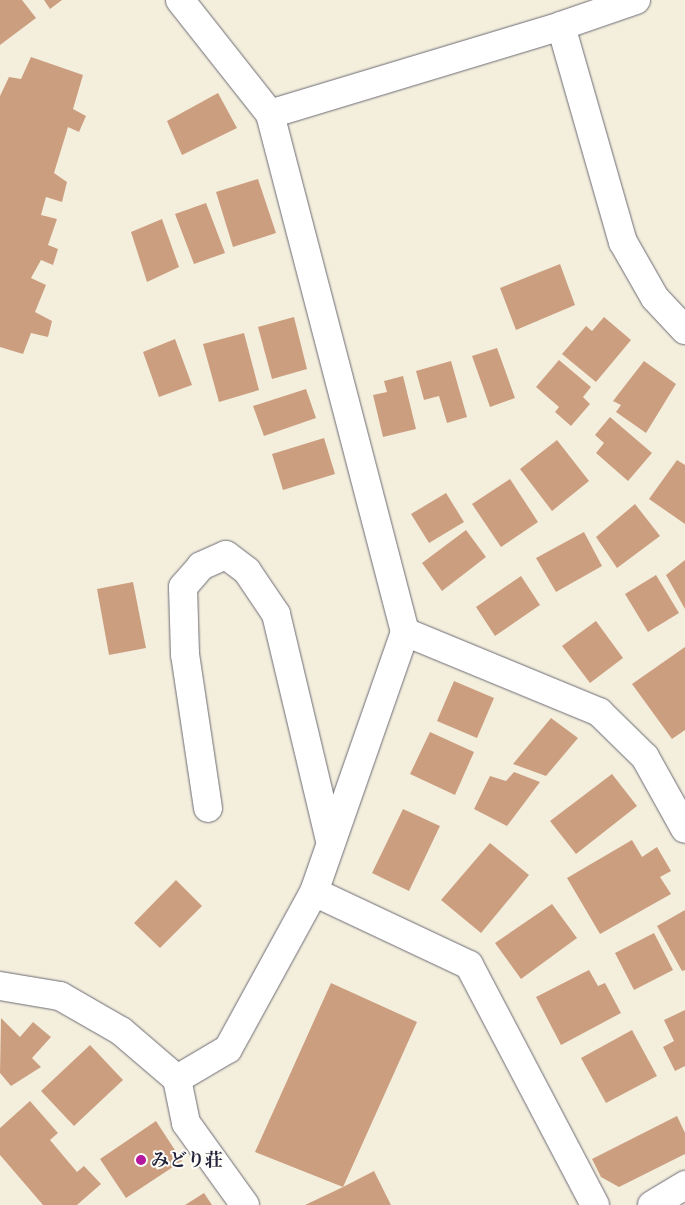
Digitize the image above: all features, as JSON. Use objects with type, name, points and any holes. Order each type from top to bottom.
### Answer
[{"type":"street","points":[[177,1080],[228,1049],[314,892],[405,632],[270,114],[180,0]]},
{"type":"street","points":[[270,114],[561,26],[636,0]]},
{"type":"street","points":[[561,26],[623,242],[655,298],[685,330]]},
{"type":"street","points":[[208,808],[185,655],[183,587],[201,566],[226,555],[247,571],[276,614],[331,844]]},
{"type":"street","points":[[405,632],[599,712],[645,757],[684,825]]},
{"type":"street","points":[[314,892],[469,965],[595,1205]]},
{"type":"street","points":[[0,986],[60,996],[121,1031],[177,1080],[186,1124],[245,1205]]},
{"type":"street","points":[[652,1205],[685,1185]]},
{"type":"building","points":[[0,0],[22,0],[36,18],[0,45]]},
{"type":"building","points":[[44,0],[62,0],[50,9]]},
{"type":"building","points":[[31,57],[83,75],[73,109],[86,116],[79,132],[68,127],[54,173],[67,182],[62,202],[46,197],[41,215],[57,219],[48,245],[58,249],[53,265],[41,260],[31,278],[46,285],[35,312],[52,321],[48,337],[31,333],[23,354],[0,347],[0,96],[9,77],[21,79]]},
{"type":"building","points":[[218,93],[237,128],[182,155],[167,121]]},
{"type":"building","points":[[258,179],[276,233],[233,247],[216,192]]},
{"type":"building","points":[[206,203],[225,253],[194,264],[175,214]]},
{"type":"building","points":[[162,219],[179,267],[147,282],[131,232]]},
{"type":"building","points":[[560,264],[575,305],[516,330],[500,288]]},
{"type":"building","points":[[294,317],[307,369],[272,379],[258,327]]},
{"type":"building","points":[[604,317],[631,340],[596,382],[562,354],[586,326],[592,331]]},
{"type":"building","points":[[244,333],[259,390],[219,402],[203,344]]},
{"type":"building","points":[[175,339],[192,385],[159,397],[143,352]]},
{"type":"building","points":[[497,348],[515,398],[490,407],[472,356]]},
{"type":"building","points":[[559,360],[591,387],[583,397],[590,404],[571,426],[555,412],[559,407],[536,387]]},
{"type":"building","points":[[451,361],[467,417],[447,423],[439,396],[424,400],[416,371]]},
{"type":"building","points":[[644,361],[676,384],[646,433],[616,412],[621,405],[613,401]]},
{"type":"building","points":[[403,376],[416,429],[383,437],[373,395],[387,392],[384,381]]},
{"type":"building","points":[[306,389],[316,418],[264,436],[253,406]]},
{"type":"building","points":[[610,417],[652,453],[628,481],[596,453],[604,443],[595,435]]},
{"type":"building","points":[[324,438],[335,474],[283,490],[272,454]]},
{"type":"building","points":[[557,440],[589,481],[552,511],[520,469]]},
{"type":"building","points":[[677,460],[685,465],[685,524],[649,499]]},
{"type":"building","points":[[510,479],[538,522],[501,547],[472,504]]},
{"type":"building","points":[[446,493],[464,522],[429,543],[411,514]]},
{"type":"building","points":[[635,504],[660,536],[617,568],[596,537]]},
{"type":"building","points":[[466,530],[486,557],[442,591],[422,563]]},
{"type":"building","points":[[584,532],[602,566],[556,592],[536,558]]},
{"type":"building","points":[[685,560],[685,609],[666,575]]},
{"type":"building","points":[[656,575],[679,613],[648,632],[625,594]]},
{"type":"building","points":[[521,576],[540,605],[495,636],[476,607]]},
{"type":"building","points":[[133,582],[146,648],[109,655],[97,589]]},
{"type":"building","points":[[596,621],[623,658],[590,683],[562,646]]},
{"type":"building","points":[[685,647],[685,730],[672,739],[632,684]]},
{"type":"building","points":[[454,681],[494,698],[477,738],[437,721]]},
{"type":"building","points":[[551,718],[578,738],[546,776],[513,764]]},
{"type":"building","points":[[430,732],[474,752],[455,795],[410,774]]},
{"type":"building","points":[[514,772],[540,782],[507,826],[474,809],[490,776],[506,781]]},
{"type":"building","points":[[612,774],[637,806],[576,854],[550,821]]},
{"type":"building","points":[[403,809],[440,826],[409,891],[372,873]]},
{"type":"building","points":[[632,840],[642,857],[657,847],[671,871],[660,877],[671,894],[600,934],[567,878]]},
{"type":"building","points":[[490,843],[529,875],[481,933],[441,900]]},
{"type":"building","points":[[176,880],[202,906],[160,948],[134,923]]},
{"type":"building","points":[[552,904],[577,938],[521,979],[495,943]]},
{"type":"building","points":[[685,910],[685,970],[682,971],[657,926]]},
{"type":"building","points":[[654,933],[673,970],[634,990],[615,953]]},
{"type":"building","points":[[589,970],[598,986],[605,983],[621,1013],[561,1045],[536,997]]},
{"type":"building","points":[[331,983],[417,1022],[343,1187],[255,1152]]},
{"type":"building","points":[[685,1010],[685,1066],[675,1071],[663,1047],[674,1041],[664,1020]]},
{"type":"building","points":[[1,1018],[20,1037],[33,1022],[51,1037],[32,1058],[41,1067],[11,1086],[0,1073]]},
{"type":"building","points":[[632,1030],[657,1076],[606,1103],[581,1058]]},
{"type":"building","points":[[90,1045],[123,1080],[74,1126],[41,1091]]},
{"type":"building","points":[[30,1101],[58,1133],[50,1140],[77,1172],[84,1166],[101,1184],[77,1205],[43,1205],[0,1155],[0,1128]]},
{"type":"building","points":[[677,1116],[685,1133],[685,1154],[619,1187],[601,1177],[592,1159]]},
{"type":"building","name":"みどり荘","points":[[156,1121],[182,1161],[126,1198],[100,1159]]},
{"type":"building","points":[[374,1171],[391,1205],[305,1205],[343,1187]]},
{"type":"building","points":[[204,1193],[212,1205],[185,1205]]},
{"type":"place","name":"みどり荘","points":[[141,1160]]}]
